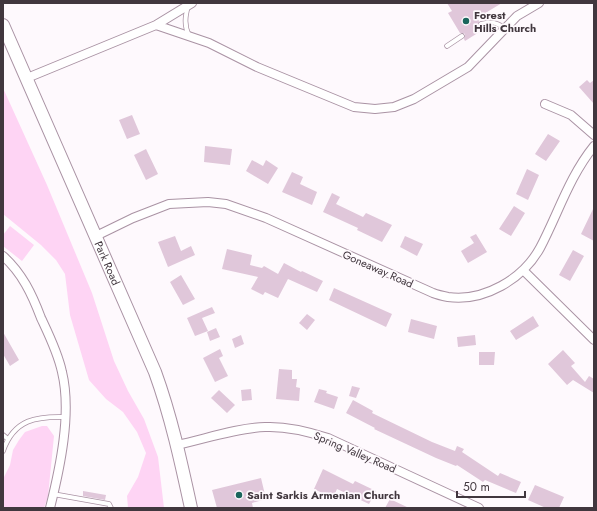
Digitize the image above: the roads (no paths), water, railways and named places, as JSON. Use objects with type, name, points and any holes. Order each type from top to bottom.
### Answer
[{"type":"main road","name":"Park Road","points":[[3,25],[155,372],[164,396],[177,445],[191,508]]},
{"type":"main road","points":[[181,463],[183,508]]},
{"type":"street","points":[[156,24],[209,43],[257,67],[354,107],[375,109],[394,108],[414,99],[468,67],[517,16],[539,3]]},
{"type":"street","points":[[27,78],[156,24],[190,4]]},
{"type":"street","points":[[545,104],[571,115],[594,135]]},
{"type":"street","name":"Goneaway Road","points":[[96,236],[133,218],[169,204],[208,202],[239,208],[266,218],[426,290],[448,297],[476,295],[503,285],[523,270],[539,249],[568,186],[594,146]]},
{"type":"street","points":[[3,256],[14,266],[31,293],[56,354],[65,388],[66,417],[50,508]]},
{"type":"street","points":[[523,270],[594,340]]},
{"type":"street","name":"Spring Valley Road","points":[[177,445],[257,428],[274,427],[300,430],[328,438],[479,508]]},
{"type":"lane","points":[[189,36],[185,22],[190,4]]},
{"type":"lane","points":[[480,24],[490,21],[495,22],[505,28]]},
{"type":"lane","points":[[446,46],[462,36]]},
{"type":"lane","points":[[3,451],[8,439],[22,425],[33,419],[47,416],[66,417]]},
{"type":"lane","points":[[3,435],[8,439]]},
{"type":"lane","points":[[53,494],[109,504],[111,508]]},
{"type":"place","name":"Forest Hills Church","points":[[466,21]]},
{"type":"place","name":"Saint Sarkis Armenian Church","points":[[239,495]]}]
